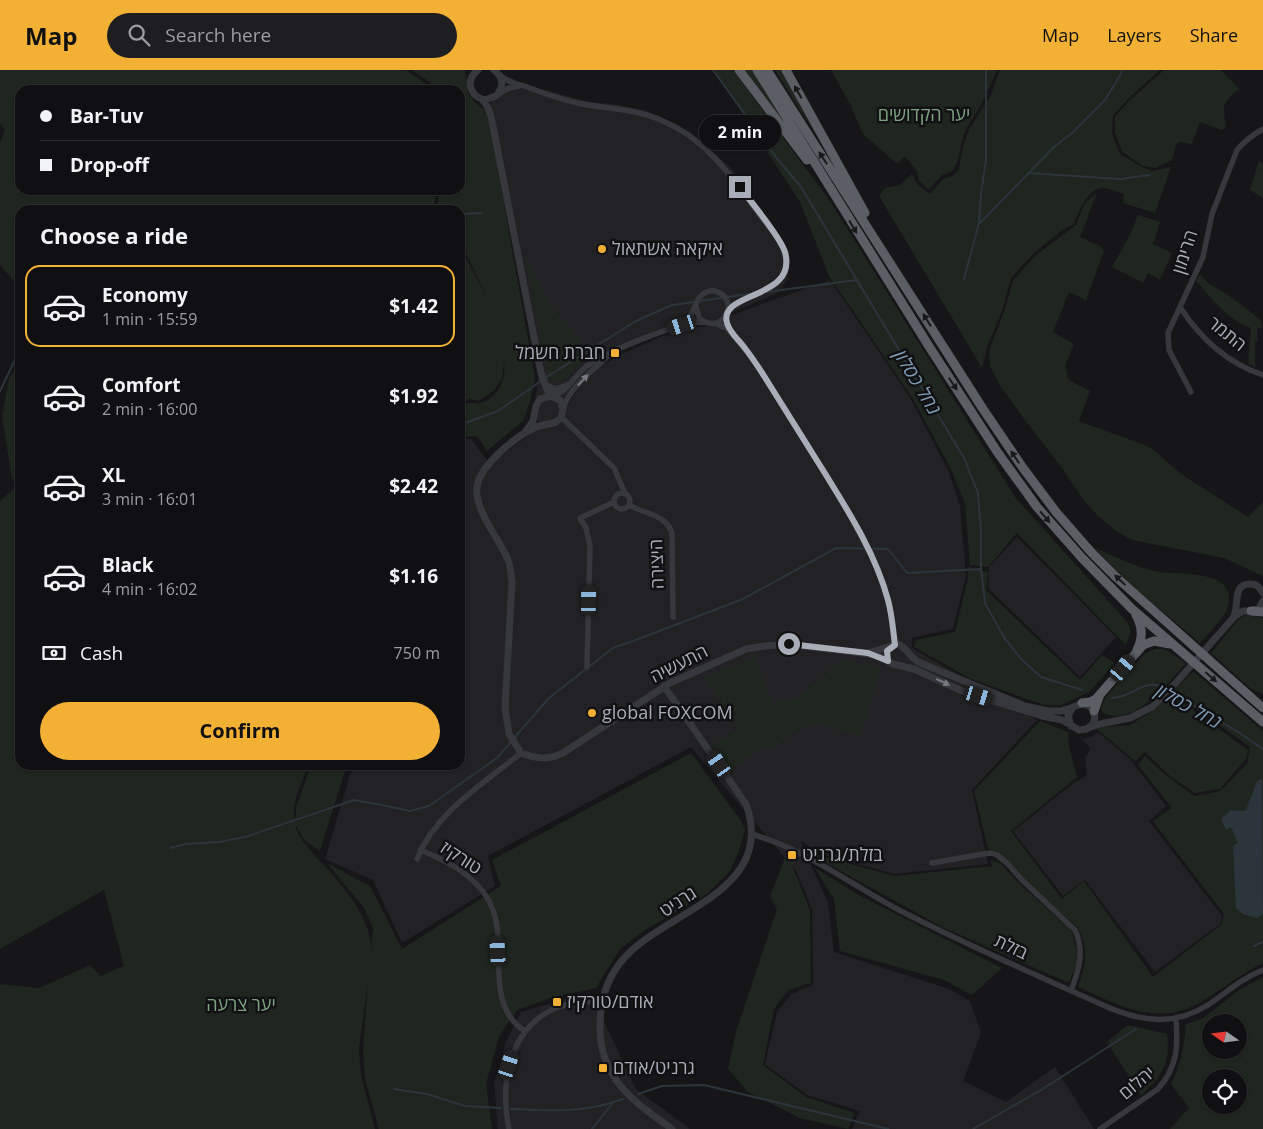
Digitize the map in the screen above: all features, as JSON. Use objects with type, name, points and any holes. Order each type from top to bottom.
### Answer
[{"type":"highway","points":[[739,70],[837,199]]},
{"type":"highway","points":[[757,70],[920,333],[998,453],[1042,514],[1132,609],[1263,722]]},
{"type":"highway","points":[[767,70],[1018,461],[1056,512],[1117,578],[1263,708]]},
{"type":"highway","points":[[786,70],[906,287]]},
{"type":"highway","points":[[1132,609],[1140,622],[1142,631],[1140,645],[1134,654]]},
{"type":"highway","points":[[1250,611],[1263,612]]},
{"type":"highway","points":[[1082,703],[1091,702],[1100,694],[1143,645],[1162,641],[1174,645]]},
{"type":"highway","points":[[1243,690],[1263,700]]},
{"type":"highway","points":[[1095,712],[1100,694]]},
{"type":"street","points":[[469,70],[472,92],[487,106],[491,116],[544,383],[548,392],[561,402],[562,413],[614,468],[625,493],[630,498],[629,506],[621,509],[615,506],[614,498],[617,494],[625,493]]},
{"type":"street","points":[[470,80],[478,70]]},
{"type":"street","points":[[497,73],[508,81],[574,102],[617,108],[648,115],[681,130],[708,151],[729,172],[779,241],[785,253],[785,270],[777,283],[734,305],[723,320],[715,324]]},
{"type":"street","points":[[491,116],[493,104],[502,85],[497,73]]},
{"type":"street","points":[[482,100],[490,100],[512,87],[522,86]]},
{"type":"street","name":"הרימון","points":[[1191,392],[1174,360],[1168,342],[1170,328],[1203,258],[1212,214],[1237,150],[1253,134],[1263,129]]},
{"type":"street","points":[[682,325],[692,317],[700,297],[706,292],[716,292],[732,300],[744,299]]},
{"type":"street","points":[[723,295],[728,303],[727,320],[731,332]]},
{"type":"street","points":[[696,306],[698,316],[706,322]]},
{"type":"street","name":"התמר","points":[[1180,307],[1201,335],[1213,346],[1237,363],[1263,374]]},
{"type":"street","points":[[539,400],[544,396],[553,396],[560,393],[587,366],[642,339],[682,325],[694,323],[706,322],[723,326],[731,332],[758,367],[856,525],[884,586],[892,615],[892,646],[886,654],[888,661],[914,669],[962,691],[1037,715],[1064,720],[1081,730],[1130,718],[1141,713],[1166,694],[1233,618],[1241,612],[1259,608],[1263,601]]},
{"type":"street","points":[[417,859],[432,830],[445,815],[521,753],[510,734],[505,708],[511,571],[504,551],[480,507],[477,486],[481,475],[489,462],[525,432],[536,426],[554,422],[562,413],[567,400],[579,384],[609,355]]},
{"type":"street","points":[[525,432],[533,421],[539,400],[541,373]]},
{"type":"street","points":[[544,383],[549,388],[555,389],[562,389],[568,385]]},
{"type":"street","points":[[536,410],[540,420],[548,423]]},
{"type":"street","points":[[587,667],[590,546],[586,528],[580,518],[614,502]]},
{"type":"street","name":"היצירה","points":[[629,506],[660,518],[668,524],[672,533],[673,617]]},
{"type":"street","points":[[1233,618],[1239,590],[1247,584],[1256,585],[1263,593]]},
{"type":"street","points":[[1237,600],[1241,607],[1250,611]]},
{"type":"street","name":"התעשיה","points":[[521,753],[539,759],[547,759],[564,754],[664,686],[746,649],[789,644],[868,653],[888,661]]},
{"type":"street","points":[[892,646],[903,647],[918,662],[1025,706],[1049,711],[1062,711],[1072,708]]},
{"type":"street","name":"התעשיה","points":[[868,653],[892,646]]},
{"type":"street","points":[[898,665],[906,659],[906,652]]},
{"type":"street","name":"גרניט","points":[[664,686],[746,804],[750,816],[751,834],[747,854],[742,865],[725,886],[709,899],[642,942],[627,956],[612,976],[602,1002],[600,1017],[601,1043],[603,1054],[612,1075],[634,1101],[672,1129]]},
{"type":"street","points":[[1072,726],[1068,716],[1076,704],[1082,703],[1089,706],[1100,719],[1112,722]]},
{"type":"street","points":[[1090,727],[1095,721],[1095,712]]},
{"type":"street","name":"בזלת","points":[[751,834],[778,842],[796,851],[860,889],[909,915],[1071,991],[1138,1018],[1157,1021],[1176,1019],[1197,1011],[1236,984],[1263,970]]},
{"type":"street","name":"טורקיז","points":[[420,850],[444,861],[465,874],[488,898],[496,920],[503,1004],[512,1022],[525,1031]]},
{"type":"street","points":[[932,863],[991,853],[997,855],[1008,864],[1020,879],[1069,923],[1077,935],[1081,950],[1081,960],[1071,991]]},
{"type":"street","points":[[509,1129],[506,1107],[506,1079],[513,1051],[525,1031],[545,1014],[562,1006],[581,1002],[602,1002]]},
{"type":"street","name":"יהלום","points":[[1100,1129],[1158,1089],[1166,1080],[1172,1070],[1177,1048],[1176,1019]]},
{"type":"shaded area","points":[[523,84],[590,102],[620,105],[646,111],[689,131],[732,169],[786,246],[790,258],[789,271],[786,282],[777,293],[731,313],[717,326],[690,325],[655,337],[624,350],[601,366],[622,354],[660,337],[690,327],[719,326],[731,315],[830,280],[909,396],[948,470],[960,506],[966,576],[953,629],[912,638],[912,648],[1037,720],[972,790],[988,864],[895,874],[820,854],[800,840],[828,903],[834,952],[949,989],[970,1001],[981,1033],[963,1081],[1006,1102],[1055,1067],[1094,1129],[852,1129],[860,1111],[807,1095],[765,1064],[777,1012],[791,994],[813,985],[812,909],[796,871],[691,747],[488,856],[495,886],[402,943],[373,880],[325,859],[352,770],[465,770],[465,440],[471,439],[490,464],[537,429],[560,421],[567,405],[583,382],[566,404],[560,418],[544,424],[537,420],[533,408],[538,376],[489,118],[494,95],[506,85]]},
{"type":"shaded area","points":[[1017,537],[1116,637],[1080,677],[988,588],[989,567]]},
{"type":"shaded area","points":[[1099,733],[1129,758],[1166,806],[1149,821],[1222,916],[1221,923],[1155,972],[1085,880],[1063,896],[1013,831],[1075,782],[1087,776],[1085,757],[1090,750],[1089,746],[1082,740]]},
{"type":"shaded area","points":[[1262,779],[1263,914],[1256,918],[1243,914],[1236,908],[1233,846],[1238,843],[1231,827],[1226,830],[1221,819],[1231,810],[1246,810],[1257,781]]},
{"type":"shaded area","points":[[590,992],[636,1089],[690,1129],[498,1129],[494,1083],[506,1042],[521,1012]]},
{"type":"green space","points":[[0,70],[406,70],[428,85],[15,85],[15,195],[436,195],[434,205],[15,205],[15,282],[0,265],[0,143],[5,130],[0,123]]},
{"type":"green space","points":[[412,70],[465,70],[468,93],[488,114],[535,378],[530,402],[523,421],[487,451],[477,436],[465,437],[465,403],[480,403],[491,398],[496,393],[500,388],[504,375],[504,363],[502,379],[494,390],[479,401],[465,400],[465,256],[489,301],[465,251],[465,205],[437,205],[439,201],[438,195],[465,195],[465,85],[434,85]]},
{"type":"green space","points":[[714,70],[733,70],[830,201],[1015,497],[1128,623],[1131,632],[1126,645],[1017,533],[988,567],[970,565],[965,504],[951,469],[912,397],[829,276],[800,202]]},
{"type":"green space","points":[[744,70],[752,70],[804,149]]},
{"type":"green space","points":[[775,70],[783,70],[831,159]]},
{"type":"green space","name":"יער הקדושים","points":[[831,70],[997,70],[982,103],[967,127],[957,163],[952,171],[941,176],[929,190],[919,181],[918,173],[905,156],[897,164],[863,134],[851,106]]},
{"type":"green space","points":[[1000,70],[1160,70],[1113,115],[1112,133],[1120,154],[1140,166],[1152,171],[1171,167],[1155,213],[1123,203],[1124,194],[1106,188],[1098,189],[1093,191],[1084,201],[1074,224],[1062,230],[1034,253],[1011,278],[1002,311],[987,347],[982,368],[879,196],[885,188],[900,185],[912,174],[917,184],[930,194],[942,180],[954,175],[959,169],[963,146],[969,130],[991,95]]},
{"type":"green space","points":[[1164,70],[1221,70],[1239,89],[1226,102],[1224,113],[1226,127],[1222,130],[1200,122],[1192,144],[1180,142],[1176,144],[1172,160],[1155,168],[1143,166],[1122,151],[1115,133],[1115,117],[1130,100]]},
{"type":"green space","points":[[1259,161],[1263,163],[1263,198],[1250,190]]},
{"type":"green space","points":[[1097,193],[1080,237],[1102,247],[1104,251],[1086,300],[1069,292],[1053,332],[1074,344],[1065,366],[1068,379],[1090,391],[1079,421],[1150,447],[1181,474],[1248,517],[1263,502],[1263,576],[1224,558],[1132,540],[1116,531],[1098,516],[1082,498],[1001,387],[990,366],[990,348],[1004,312],[1013,281],[1035,256],[1076,225],[1085,203]]},
{"type":"green space","points":[[1138,215],[1160,222],[1153,244],[1172,253],[1160,280],[1148,273],[1143,283],[1112,267],[1130,235]]},
{"type":"green space","points":[[523,247],[546,296],[576,336],[583,350],[585,358],[564,381],[556,382],[549,378]]},
{"type":"green space","points":[[1200,274],[1209,284],[1227,294],[1261,320],[1262,328],[1257,328],[1258,341],[1255,342],[1255,368],[1248,363],[1251,328],[1235,320],[1214,301],[1196,281]]},
{"type":"green space","name":"יער צרעה","points":[[15,369],[15,483],[12,478],[2,417],[9,378]]},
{"type":"green space","name":"יער צרעה","points":[[15,488],[15,770],[306,770],[294,807],[295,821],[296,808],[309,770],[345,770],[320,851],[304,840],[295,824],[304,843],[344,888],[360,912],[370,936],[371,948],[373,928],[364,908],[327,863],[370,886],[402,949],[501,886],[492,860],[691,753],[740,819],[745,829],[739,851],[730,871],[707,894],[645,930],[620,949],[596,988],[551,998],[517,1010],[499,1037],[486,1084],[492,1129],[379,1129],[365,1079],[363,1049],[368,981],[359,1048],[361,1075],[375,1129],[0,1129],[0,984],[39,988],[90,965],[101,976],[124,966],[104,890],[0,949],[0,501]]},
{"type":"green space","points":[[1095,548],[1144,568],[1160,572],[1200,575],[1219,581],[1229,595],[1227,610],[1200,643],[1128,582]]},
{"type":"green space","points":[[968,567],[988,572],[986,590],[1080,680],[1102,655],[1115,663],[1089,692],[1062,705],[1044,705],[973,680],[914,647],[916,640],[955,632],[968,578]]},
{"type":"green space","points":[[1246,615],[1263,618],[1263,694],[1250,688],[1211,653],[1239,619]]},
{"type":"green space","points":[[1155,649],[1164,649],[1186,663],[1160,692],[1137,709],[1125,715],[1114,716],[1102,712],[1101,707],[1106,697],[1144,654]]},
{"type":"green space","points":[[754,657],[773,704],[800,697],[834,666],[843,661],[881,667],[860,736],[820,724],[801,727],[777,746],[758,749],[732,770],[711,746],[739,729],[705,678]]},
{"type":"green space","points":[[1193,671],[1263,731],[1263,963],[1187,1009],[1156,1014],[1140,1012],[1078,987],[1083,972],[1085,950],[1084,942],[1077,927],[1032,886],[1009,861],[999,853],[988,849],[974,791],[1040,721],[1068,732],[1069,747],[1077,777],[1011,831],[1062,899],[1084,881],[1153,977],[1222,924],[1224,914],[1153,821],[1172,808],[1138,765],[1145,756],[1181,787],[1195,796],[1222,789],[1247,764],[1250,747],[1173,692]]},
{"type":"green space","points":[[1171,694],[1248,750],[1246,759],[1220,789],[1195,793],[1171,777],[1145,752],[1135,761],[1096,728],[1130,725],[1156,709]]},
{"type":"green space","points":[[787,853],[810,910],[811,983],[788,990],[774,1009],[763,1065],[806,1097],[855,1113],[848,1129],[800,1118],[748,1092],[728,1069],[735,1035],[777,909],[770,896]]},
{"type":"green space","points":[[811,853],[894,876],[992,866],[990,860],[1000,863],[1021,885],[1072,931],[1077,952],[1077,964],[1069,983],[942,927]]},
{"type":"green space","points":[[814,867],[855,893],[1002,968],[972,995],[944,980],[840,951],[834,899]]},
{"type":"green space","points":[[1263,977],[1263,1129],[1170,1129],[1189,1108],[1171,1084],[1182,1055],[1186,1024],[1202,1019],[1202,1059],[1248,1059],[1248,1014],[1208,1014],[1239,990]]},
{"type":"green space","points":[[1128,1025],[1167,1034],[1166,1062],[1154,1083],[1141,1096],[1107,1042]]},
{"type":"waterway","name":"נחל כסלון","points":[[713,70],[775,156],[801,187],[964,458],[978,493],[981,569],[985,603],[1005,639],[1022,660],[1041,677],[1082,690]]},
{"type":"waterway","points":[[964,279],[979,223],[986,160],[986,70]]},
{"type":"waterway","points":[[980,223],[1054,147],[1072,133],[1105,100],[1122,70]]},
{"type":"waterway","points":[[1028,173],[1120,179],[1150,175]]},
{"type":"waterway","points":[[465,214],[482,213]]},
{"type":"waterway","points":[[766,292],[857,280]]},
{"type":"waterway","points":[[727,297],[749,294]]},
{"type":"waterway","points":[[699,301],[722,298]]},
{"type":"waterway","points":[[545,378],[636,321],[672,305],[695,302]]},
{"type":"waterway","points":[[0,391],[15,360]]},
{"type":"waterway","points":[[465,423],[498,411],[541,381]]},
{"type":"waterway","points":[[590,666],[613,648],[743,599],[836,548],[888,549],[907,573],[981,569]]},
{"type":"waterway","points":[[514,738],[549,698],[586,669]]},
{"type":"waterway","name":"נחל כסלון","points":[[1112,698],[1125,695],[1147,685],[1161,686],[1263,749]]},
{"type":"waterway","points":[[170,848],[185,844],[219,842],[245,837],[354,800],[410,811],[429,806],[497,758],[511,742]]},
{"type":"waterway","points":[[1254,946],[1263,942]]},
{"type":"waterway","points":[[973,1129],[1041,1090],[1136,1029]]},
{"type":"waterway","points":[[638,1094],[662,1086],[704,1085],[888,1129]]},
{"type":"waterway","points":[[394,1089],[427,1094],[465,1106],[501,1108]]},
{"type":"waterway","points":[[511,1109],[582,1109],[609,1104],[623,1099]]},
{"type":"waterway","points":[[592,1129],[612,1104]]},
{"type":"place","name":"איקאה אשתאול","points":[[602,249]]},
{"type":"place","name":"חברת חשמל","points":[[615,353]]},
{"type":"place","name":"global FOXCOM","points":[[592,713]]},
{"type":"place","name":"בזלת/גרניט","points":[[792,855]]},
{"type":"place","name":"אודם/טורקיז","points":[[557,1002]]},
{"type":"place","name":"גרניט/אודם","points":[[603,1068]]},
{"type":"route","points":[[740,187],[783,247],[786,264],[785,270],[777,283],[734,305],[727,312],[726,319],[731,332],[761,371],[856,525],[884,586],[892,615],[895,645],[888,648],[886,654],[888,661],[868,653],[789,644]]}]
